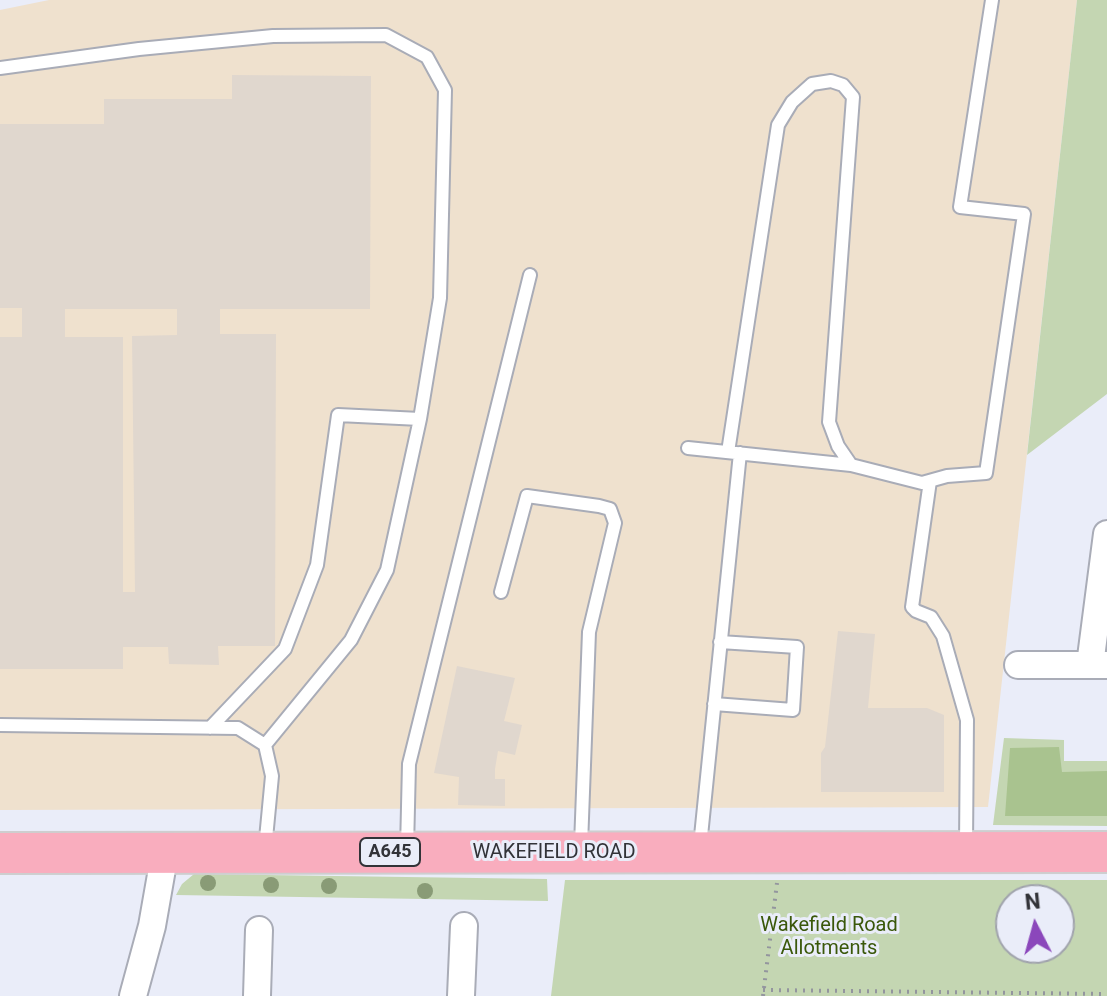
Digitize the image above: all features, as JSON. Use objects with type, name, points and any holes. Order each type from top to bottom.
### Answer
[{"type":"main road","name":"WAKEFIELD ROAD","points":[[0,853],[1107,852]]},
{"type":"street","points":[[1018,665],[1099,665],[1107,534]]},
{"type":"street","points":[[133,996],[152,926],[165,852]]},
{"type":"street","points":[[461,996],[464,926]]},
{"type":"street","points":[[257,996],[259,930]]},
{"type":"lane","points":[[688,448],[851,465],[922,483],[947,476],[986,473],[1024,214],[960,207],[992,0]]},
{"type":"lane","points":[[0,68],[139,49],[273,36],[386,35],[427,57],[445,90],[440,298],[420,419],[387,570],[351,640],[265,745]]},
{"type":"lane","points":[[699,853],[720,642],[734,452],[778,125],[792,102],[812,84],[831,81],[843,85],[853,97],[829,422],[838,446],[851,465]]},
{"type":"lane","points":[[407,852],[409,764],[530,275]]},
{"type":"lane","points":[[210,728],[285,649],[317,565],[338,415],[420,419]]},
{"type":"lane","points":[[930,481],[912,607],[931,617],[943,636],[967,720],[966,853]]},
{"type":"lane","points":[[501,592],[527,496],[610,509],[615,523],[589,632],[581,853]]},
{"type":"lane","points":[[714,704],[793,710],[797,647],[720,642]]},
{"type":"lane","points":[[0,725],[238,728],[265,745],[272,776],[265,853]]},
{"type":"path","points":[[780,853],[763,993],[1107,994]]},
{"type":"shaded area","points":[[49,0],[1077,0],[988,807],[0,810],[0,10]]},
{"type":"green space","points":[[1077,0],[1107,0],[1107,394],[1027,455]]},
{"type":"green space","points":[[1004,738],[1064,740],[1064,761],[1107,761],[1107,826],[993,825]]},
{"type":"green space","points":[[1059,747],[1062,772],[1107,771],[1107,816],[1005,816],[1010,748]]},
{"type":"green space","points":[[194,874],[547,879],[548,901],[176,895],[182,884]]},
{"type":"green space","name":"Wakefield Road Allotments","points":[[565,880],[1107,880],[1107,996],[551,996]]},
{"type":"building","points":[[232,75],[371,76],[370,309],[220,309],[220,334],[276,334],[275,646],[218,646],[219,665],[169,664],[168,647],[123,647],[123,669],[0,669],[0,337],[22,337],[22,308],[0,308],[0,124],[104,124],[104,99],[232,99]],"holes":[[[65,309],[177,309],[177,335],[132,336],[135,592],[123,592],[123,337],[65,337]]]},
{"type":"building","points":[[838,631],[875,634],[868,708],[927,708],[944,715],[944,792],[821,792],[821,753],[825,747]]},
{"type":"building","points":[[457,666],[515,678],[504,721],[522,725],[515,755],[498,751],[495,769],[495,779],[505,779],[505,806],[458,805],[459,777],[434,773]]}]
